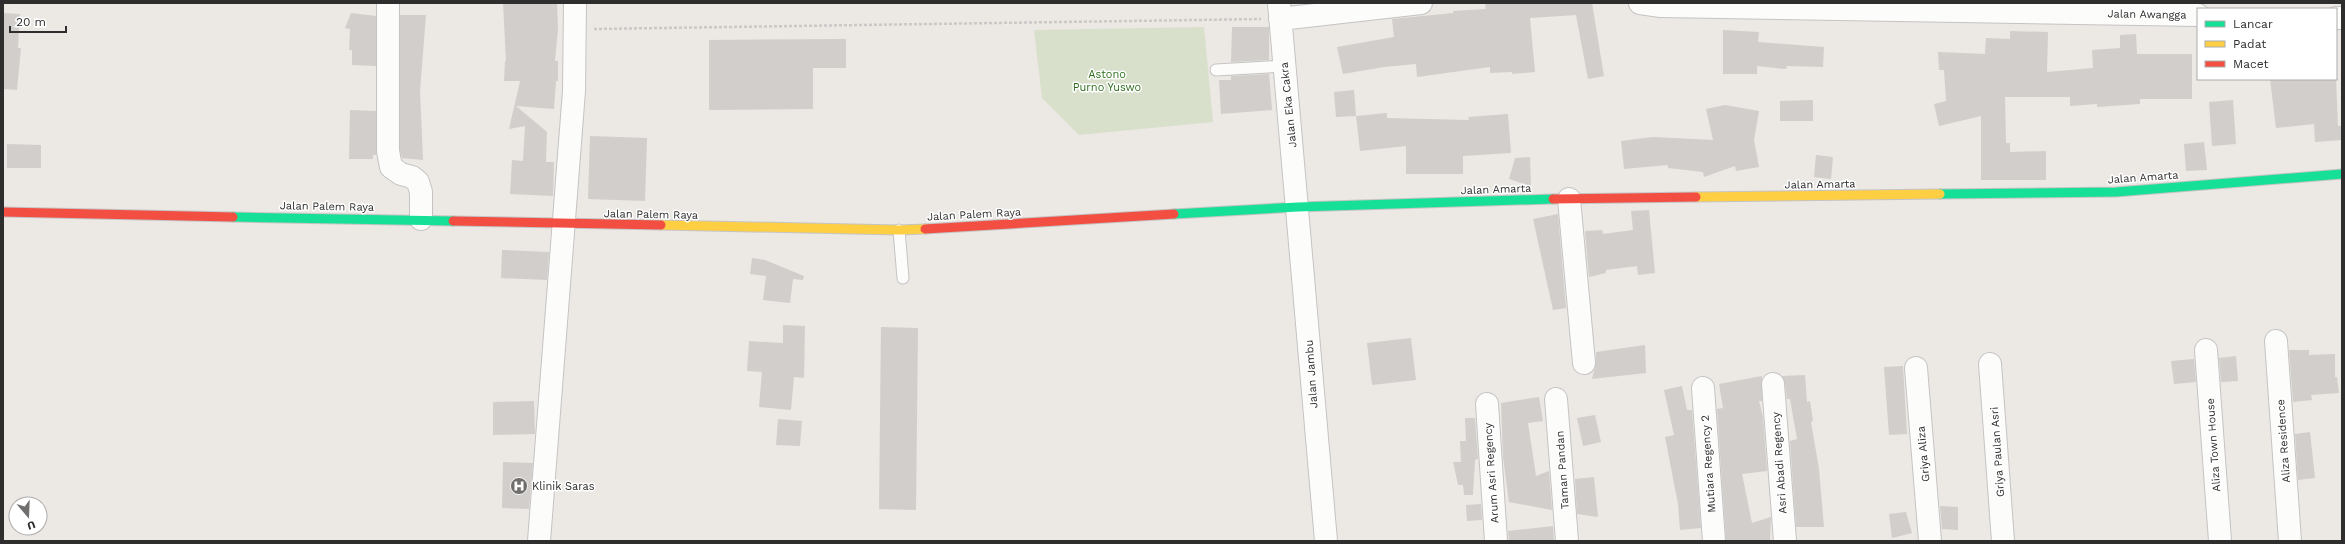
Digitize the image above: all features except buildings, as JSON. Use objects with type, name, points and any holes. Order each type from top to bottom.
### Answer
[{"type":"street","points":[[388,3],[388,151],[391,167],[401,174],[412,177],[418,182],[421,192],[421,219]]},
{"type":"street","points":[[538,541],[565,224],[574,91],[576,29],[575,3]]},
{"type":"street","points":[[1279,11],[1421,3]]},
{"type":"street","name":"Jalan Awangga","points":[[1640,3],[1660,6],[1881,6],[2197,15]]},
{"type":"street","name":"Jalan Eka Cakra","points":[[1279,11],[1283,66],[1298,207]]},
{"type":"street","name":"Jalan Amarta","points":[[1298,207],[1569,199],[2116,192],[2342,174]]},
{"type":"street","points":[[1569,199],[1584,364]]},
{"type":"street","name":"Jalan Palem Raya","points":[[3,212],[421,219],[565,224],[899,230],[1298,207]]},
{"type":"street","name":"Jalan Jambu","points":[[1298,207],[1313,407],[1326,541]]},
{"type":"street","name":"Aliza Residence","points":[[2276,341],[2290,541]]},
{"type":"street","name":"Aliza Town House","points":[[2206,350],[2220,541]]},
{"type":"street","name":"Griya Paulan Asri","points":[[1990,364],[2003,541]]},
{"type":"street","name":"Griya Aliza","points":[[1916,368],[1930,541]]},
{"type":"street","name":"Asri Abadi Regency","points":[[1773,384],[1785,541]]},
{"type":"street","name":"Mutiara Regency 2","points":[[1703,388],[1714,541]]},
{"type":"street","name":"Taman Pandan","points":[[1556,399],[1567,541]]},
{"type":"street","name":"Arum Asri Regency","points":[[1487,404],[1496,541]]},
{"type":"lane","points":[[1216,70],[1283,66]]},
{"type":"lane","points":[[899,230],[902,278]]},
{"type":"path","points":[[576,29],[1279,11]]},
{"type":"green space","name":"Astono Purno Yuswo","points":[[1204,27],[1213,122],[1079,135],[1042,98],[1034,30]]},
{"type":"traffic: fast","points":[[1940,194],[2116,192],[2342,174]]},
{"type":"traffic: fast","points":[[1174,214],[1298,207],[1553,199]]},
{"type":"traffic: fast","points":[[233,217],[453,221]]},
{"type":"traffic: slow","points":[[1696,197],[1940,194]]},
{"type":"traffic: slow","points":[[661,225],[899,230],[925,229]]},
{"type":"traffic: jam","points":[[1553,199],[1696,197]]},
{"type":"traffic: jam","points":[[3,212],[233,217]]},
{"type":"traffic: jam","points":[[925,229],[1174,214]]},
{"type":"traffic: jam","points":[[453,221],[661,225]]},
{"type":"place","name":"Klinik Saras","points":[[519,486]]}]
